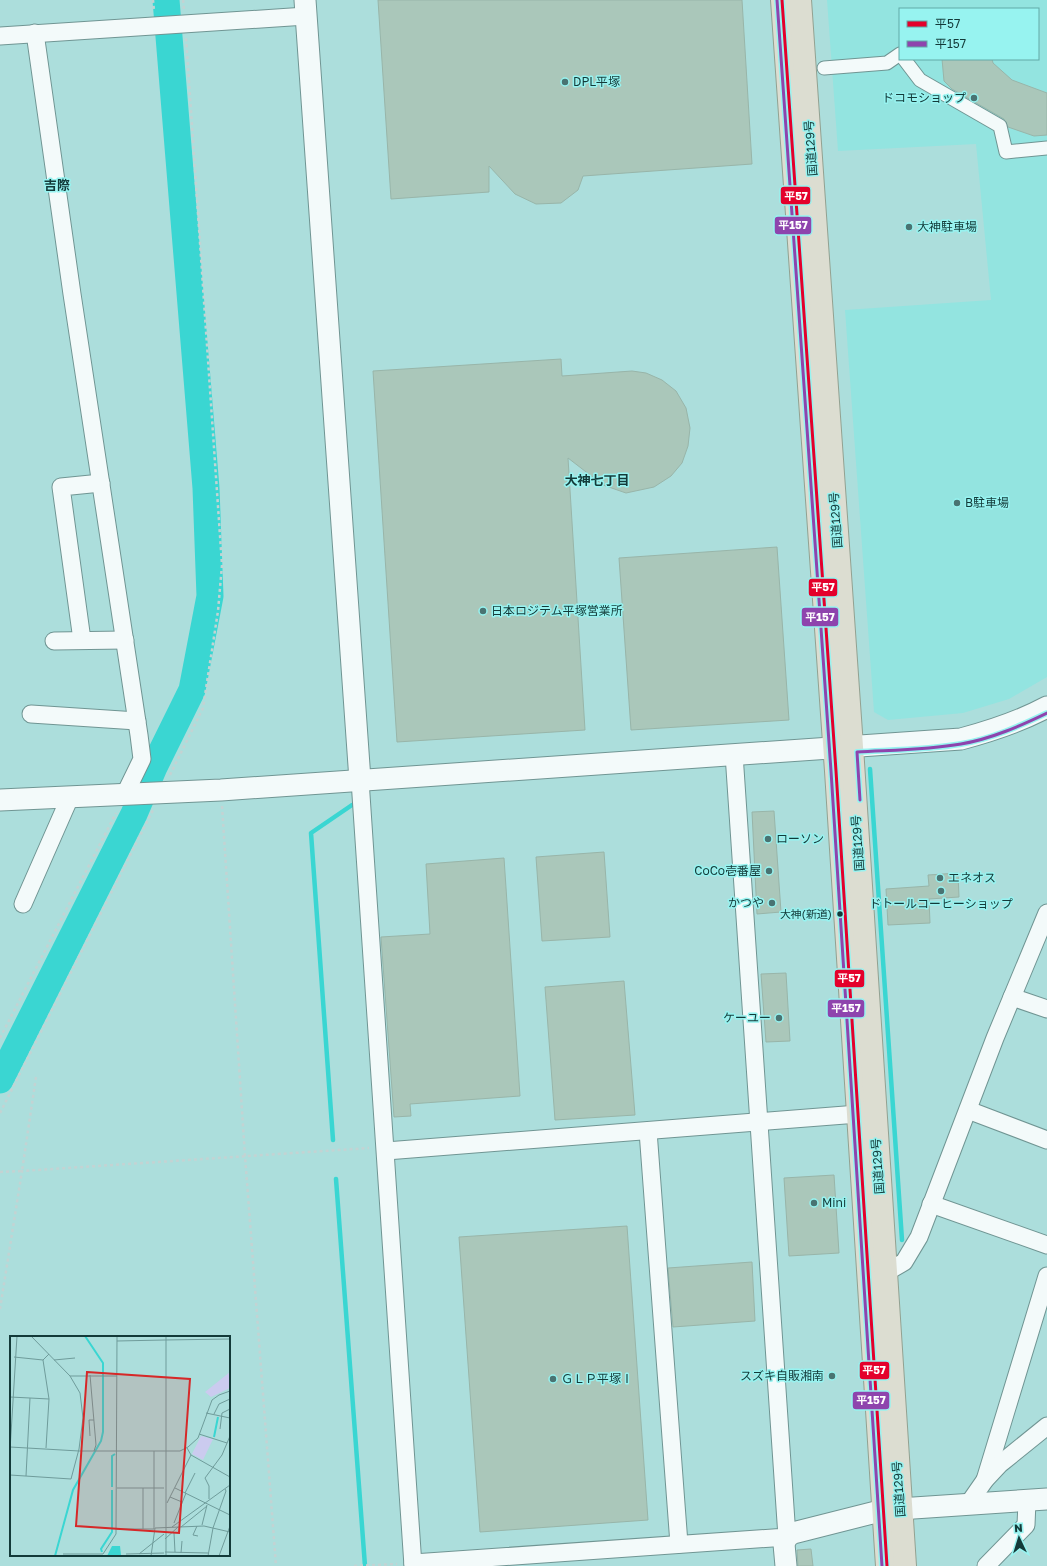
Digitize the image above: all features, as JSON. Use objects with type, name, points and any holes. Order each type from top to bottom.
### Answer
[{"type":"highway","name":"国道129号","points":[[782,0],[885,1273],[892,1509],[887,1566]]},
{"type":"highway","name":"国道129号","points":[[800,0],[843,748],[858,1114],[892,1509],[905,1566]]},
{"type":"street","points":[[0,36],[181,24],[306,8],[386,1149],[413,1564],[787,1536],[793,1533],[892,1509],[969,1503],[1037,1500],[1026,1525],[988,1565]]},
{"type":"street","points":[[35,33],[142,759],[127,794]]},
{"type":"street","points":[[824,68],[887,64],[899,55]]},
{"type":"street","points":[[905,60],[920,80],[1000,126],[1006,152],[1047,148]]},
{"type":"street","points":[[82,640],[61,487],[101,483]]},
{"type":"street","points":[[54,640],[125,640]]},
{"type":"street","points":[[0,800],[221,790],[961,739],[992,731],[1020,721],[1047,707]]},
{"type":"street","points":[[31,714],[137,721]]},
{"type":"street","points":[[734,754],[787,1536],[784,1544],[786,1566]]},
{"type":"street","points":[[23,904],[70,797]]},
{"type":"street","points":[[885,1273],[904,1262],[919,1237],[1012,997],[1047,913]]},
{"type":"street","points":[[1012,997],[1047,1009]]},
{"type":"street","points":[[968,1110],[1047,1140]]},
{"type":"street","points":[[386,1149],[648,1131],[858,1114]]},
{"type":"street","points":[[648,1131],[679,1544]]},
{"type":"street","points":[[931,1204],[1047,1245]]},
{"type":"street","points":[[985,1480],[1047,1276]]},
{"type":"street","points":[[969,1503],[985,1480],[1000,1464],[1047,1426]]},
{"type":"path","points":[[0,1113],[159,793],[203,708],[218,612],[222,565],[181,24],[183,0]]},
{"type":"path","points":[[221,790],[245,1156],[276,1566]]},
{"type":"path","points":[[0,1038],[127,794]]},
{"type":"path","points":[[0,1309],[36,1077]]},
{"type":"path","points":[[0,1172],[245,1156],[386,1149]]},
{"type":"path","points":[[354,1566],[413,1564]]},
{"type":"shaded area","name":"B駐車場","points":[[827,0],[1047,0],[1047,677],[1009,699],[963,713],[888,720],[874,712],[845,310],[991,300],[976,144],[838,151]]},
{"type":"building","name":"DPL平塚","points":[[378,0],[742,0],[752,164],[583,176],[578,190],[561,203],[536,204],[515,194],[489,166],[489,192],[391,199]]},
{"type":"building","points":[[942,60],[992,60],[993,63],[1012,80],[1047,93],[1047,135],[1034,136],[1008,127],[1004,119],[952,89],[944,81]]},
{"type":"building","name":"日本ロジテム平塚営業所","points":[[561,359],[562,376],[632,371],[646,373],[662,380],[676,391],[686,408],[690,428],[688,446],[682,463],[671,476],[654,487],[626,493],[603,485],[568,458],[585,730],[397,742],[373,371]]},
{"type":"building","points":[[777,547],[789,720],[631,730],[619,558]]},
{"type":"building","points":[[774,811],[781,912],[757,914],[752,812]]},
{"type":"building","points":[[604,852],[610,937],[542,941],[536,857]]},
{"type":"building","points":[[504,858],[520,1096],[410,1104],[411,1116],[394,1117],[381,937],[430,934],[426,864]]},
{"type":"building","points":[[958,873],[959,897],[929,899],[930,923],[888,925],[886,889],[929,886],[928,875]]},
{"type":"building","points":[[786,973],[790,1041],[766,1042],[761,974]]},
{"type":"building","points":[[624,981],[635,1115],[555,1120],[545,987]]},
{"type":"building","points":[[834,1175],[839,1253],[789,1256],[784,1178]]},
{"type":"building","name":"ＧＬＰ平塚Ⅰ","points":[[627,1226],[648,1520],[480,1532],[459,1237]]},
{"type":"building","points":[[752,1262],[755,1321],[673,1327],[668,1268]]},
{"type":"building","points":[[811,1549],[813,1566],[798,1566],[797,1550]]},
{"type":"waterway","points":[[0,1080],[134,814],[154,767],[192,690],[210,596],[206,488],[166,0]]},
{"type":"waterway","points":[[870,769],[902,1240]]},
{"type":"waterway","points":[[333,1140],[311,833],[352,805]]},
{"type":"waterway","points":[[336,1179],[365,1566]]},
{"type":"transit line","name":"平157","points":[[777,0],[831,771],[882,1566]]},
{"type":"transit line","name":"平57","points":[[782,0],[836,771],[887,1566]]},
{"type":"transit line","name":"平157","points":[[860,800],[857,752],[935,748],[972,742],[1005,732],[1047,713]]},
{"type":"place","name":"DPL平塚","points":[[565,82]]},
{"type":"place","name":"ドコモショップ","points":[[974,98]]},
{"type":"place","name":"大神駐車場","points":[[909,227]]},
{"type":"place","name":"B駐車場","points":[[957,503]]},
{"type":"place","name":"日本ロジテム平塚営業所","points":[[483,611]]},
{"type":"place","name":"ローソン","points":[[768,839]]},
{"type":"place","name":"CoCo壱番屋","points":[[769,871]]},
{"type":"place","name":"エネオス","points":[[940,878]]},
{"type":"place","name":"ドトールコーヒーショップ","points":[[941,891]]},
{"type":"place","name":"かつや","points":[[772,903]]},
{"type":"place","name":"大神(新道)","points":[[840,914]]},
{"type":"place","name":"ケーユー","points":[[779,1018]]},
{"type":"place","name":"Mini","points":[[814,1203]]},
{"type":"place","name":"スズキ自販湘南","points":[[832,1376]]},
{"type":"place","name":"ＧＬＰ平塚Ⅰ","points":[[553,1379]]},
{"type":"district","name":"吉際","points":[[57,185]]},
{"type":"district","name":"大神七丁目","points":[[597,480]]}]
